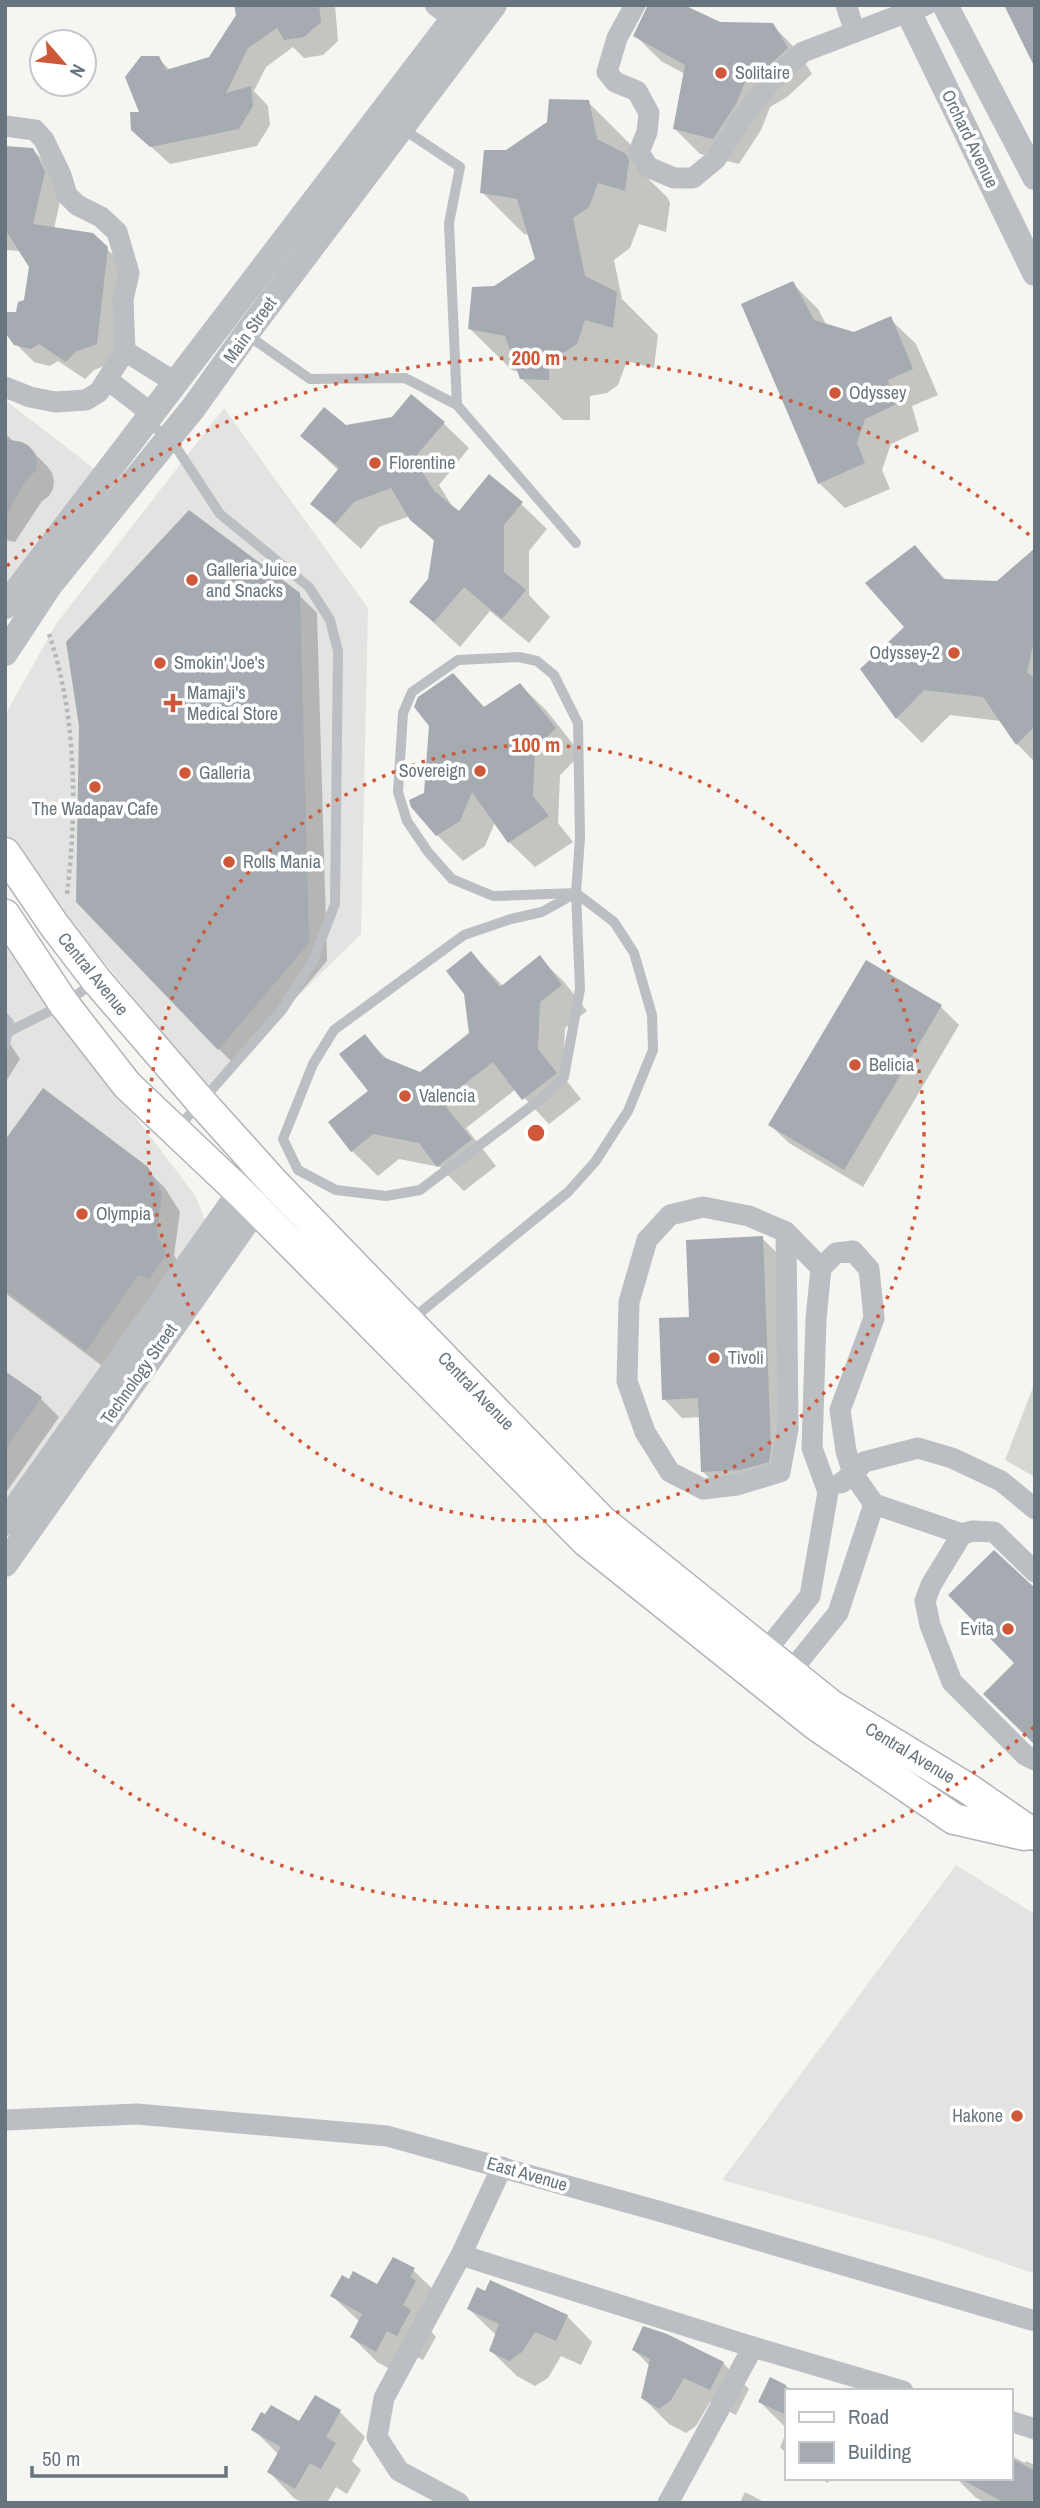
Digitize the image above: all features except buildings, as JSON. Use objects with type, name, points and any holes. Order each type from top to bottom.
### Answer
[{"type":"main road","name":"Central Avenue","points":[[5,853],[54,925],[97,981],[266,1175],[601,1520],[782,1682],[831,1705],[967,1788],[1035,1836]]},
{"type":"main road","name":"Central Avenue","points":[[5,915],[64,1004],[127,1085],[248,1200],[586,1541],[757,1661]]},
{"type":"main road","points":[[26,947],[54,925]]},
{"type":"street","name":"Main Street","points":[[5,606],[49,586],[170,438],[235,327],[392,119],[494,5]]},
{"type":"street","points":[[635,5],[617,38],[607,72],[615,82],[637,91],[649,113],[647,132],[639,152],[648,167],[674,178],[693,178],[716,159],[771,81],[803,52],[913,7]]},
{"type":"street","points":[[845,5],[855,32]]},
{"type":"street","points":[[946,5],[1035,177]]},
{"type":"street","name":"Orchard Avenue","points":[[913,7],[1035,273]]},
{"type":"street","name":"Main Street","points":[[392,119],[451,10]]},
{"type":"street","points":[[5,126],[35,130],[44,140],[61,175],[67,195],[77,205],[101,217],[117,232],[129,274],[124,300],[125,351],[99,391],[86,400],[55,402],[30,397],[5,387]]},
{"type":"street","name":"Main Street","points":[[5,653],[31,593],[149,418],[176,383],[235,327]]},
{"type":"street","points":[[125,351],[176,383]]},
{"type":"street","points":[[108,380],[149,418]]},
{"type":"street","name":"Technology Street","points":[[5,1564],[81,1436],[266,1175]]},
{"type":"street","points":[[786,1232],[788,1429],[780,1472],[737,1485],[703,1489],[670,1472],[646,1432],[626,1381],[629,1302],[646,1240],[670,1215],[703,1207],[749,1216],[786,1232],[821,1268]]},
{"type":"street","points":[[757,1661],[810,1596],[828,1492],[813,1448],[816,1319],[821,1268],[836,1253],[853,1251],[869,1269],[874,1318],[840,1410],[846,1451],[853,1474],[874,1504],[962,1534],[994,1531],[1035,1572]]},
{"type":"street","points":[[5,1523],[81,1436]]},
{"type":"street","points":[[828,1492],[853,1474],[864,1462],[918,1448],[952,1458],[1001,1481],[1035,1509]]},
{"type":"street","points":[[782,1682],[838,1613],[874,1504]]},
{"type":"street","points":[[962,1534],[931,1584],[925,1601],[930,1625],[951,1682],[1025,1755],[1035,1760]]},
{"type":"street","points":[[805,1604],[831,1623]]},
{"type":"street","name":"East Avenue","points":[[5,2120],[138,2114],[387,2136],[1035,2321]]},
{"type":"street","points":[[459,2503],[399,2471],[377,2437],[384,2398],[461,2255],[502,2167]]},
{"type":"street","points":[[461,2255],[753,2347],[897,2389]]},
{"type":"street","points":[[668,2503],[753,2347]]},
{"type":"street","points":[[1012,2422],[1035,2428]]},
{"type":"lane","points":[[392,119],[460,167],[449,223],[457,405]]},
{"type":"lane","points":[[235,327],[310,379],[405,377],[457,405],[576,543]]},
{"type":"lane","points":[[149,418],[170,438],[220,514],[309,587],[330,620],[338,651],[335,904],[313,961],[282,1010],[175,1131]]},
{"type":"lane","points":[[408,1322],[568,1192],[595,1162],[628,1111],[653,1050],[652,1015],[634,953],[614,922],[576,893],[493,896],[452,879],[428,852],[407,821],[398,792],[403,713],[412,692],[458,660],[519,657],[537,661],[554,675],[578,723],[580,838],[576,893],[580,989],[564,1077],[546,1095],[420,1190],[386,1196],[336,1190],[298,1170],[283,1139],[313,1064],[334,1030],[464,935],[510,919],[542,912],[576,893]]},
{"type":"lane","points":[[8,1032],[64,1004],[97,981]]},
{"type":"lane","points":[[5,1018],[9,1024],[5,1046]]},
{"type":"path","points":[[31,593],[60,667],[72,741],[72,827],[67,895],[54,925]]},
{"type":"shaded area","points":[[5,400],[96,470],[5,585]]},
{"type":"shaded area","name":"Galleria","points":[[224,408],[368,608],[361,934],[207,1086],[21,862],[5,831],[5,715],[56,624]]},
{"type":"shaded area","points":[[5,947],[195,1195],[205,1220],[5,1501]]},
{"type":"shaded area","points":[[1035,1382],[1035,1477],[1005,1460]]},
{"type":"shaded area","name":"Hakone","points":[[956,1865],[1035,1914],[1035,2274],[941,2241],[722,2180]]},
{"type":"place","name":"Solitaire","points":[[721,73]]},
{"type":"place","name":"Odyssey","points":[[835,393]]},
{"type":"place","name":"Florentine","points":[[375,463]]},
{"type":"place","name":"Galleria Juice and Snacks","points":[[192,580]]},
{"type":"place","name":"Odyssey-2","points":[[954,653]]},
{"type":"place","name":"Smokin' Joe's","points":[[160,663]]},
{"type":"place","name":"Mamaji's Medical Store","points":[[173,703]]},
{"type":"place","name":"Sovereign","points":[[480,771]]},
{"type":"place","name":"Galleria","points":[[185,773]]},
{"type":"place","name":"The Wadapav Cafe","points":[[95,787]]},
{"type":"place","name":"Rolls Mania","points":[[229,862]]},
{"type":"place","name":"Belicia","points":[[855,1065]]},
{"type":"place","name":"Valencia","points":[[405,1096]]},
{"type":"place","name":"Olympia","points":[[82,1214]]},
{"type":"place","name":"Tivoli","points":[[714,1358]]},
{"type":"place","name":"Evita","points":[[1008,1629]]},
{"type":"place","name":"Hakone","points":[[1017,2116]]}]
